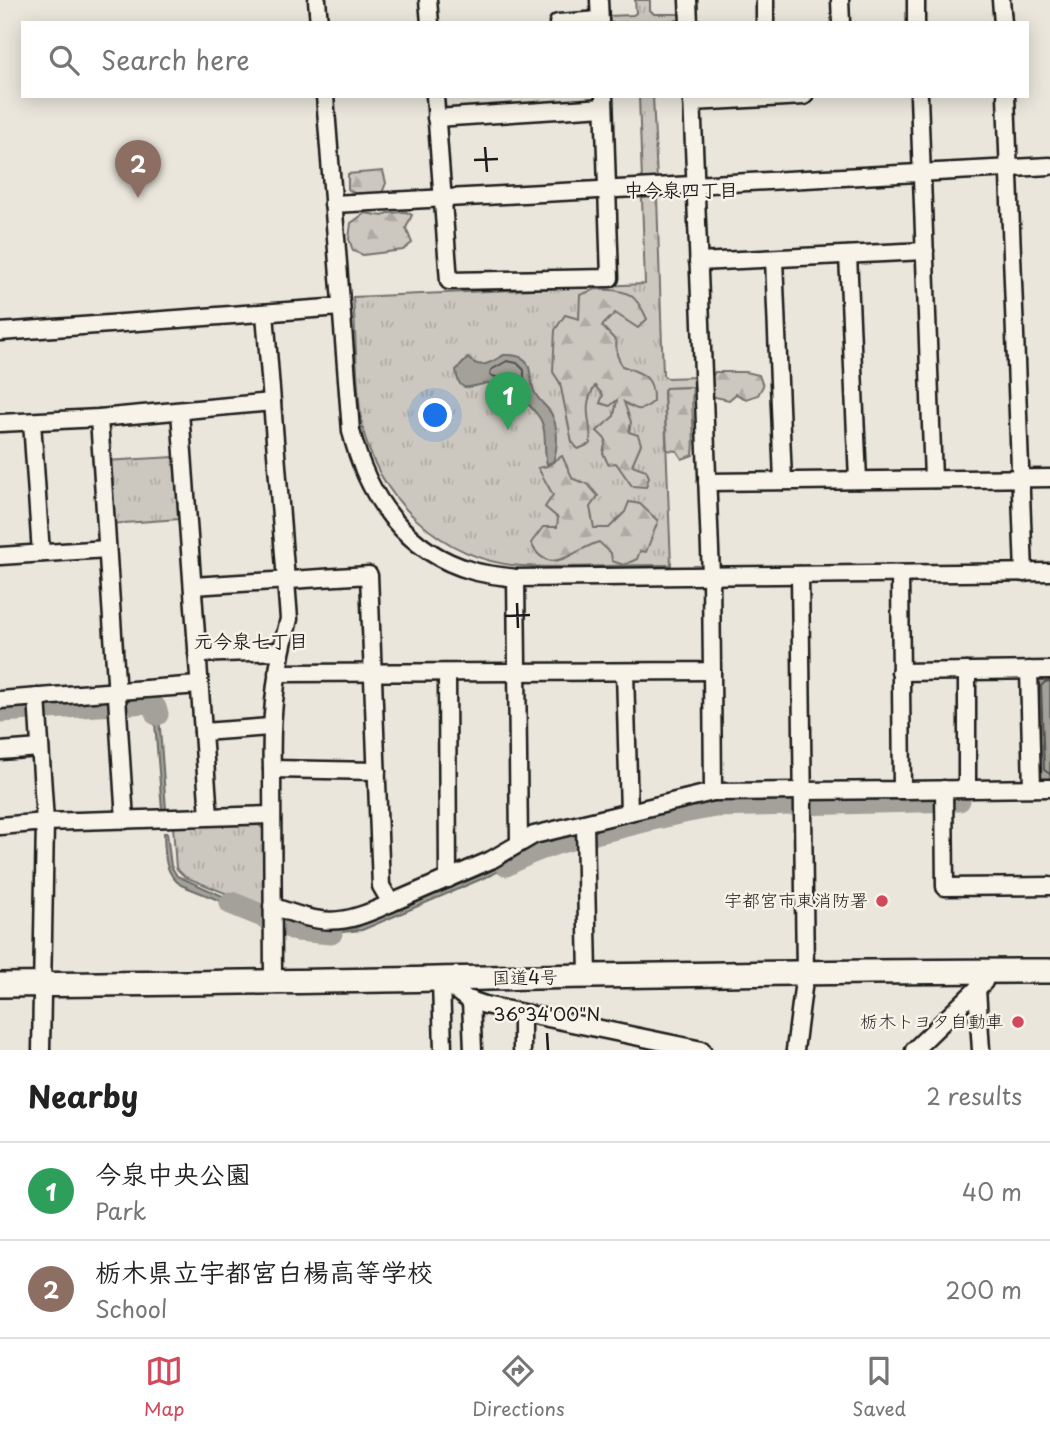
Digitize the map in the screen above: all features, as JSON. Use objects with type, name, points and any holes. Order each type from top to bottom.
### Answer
[{"type":"highway","name":"国道4号","points":[[0,985],[805,973],[982,980],[1050,971]]},
{"type":"street","points":[[317,0],[319,21]]},
{"type":"street","points":[[428,0],[430,21]]},
{"type":"street","points":[[599,0],[600,21]]},
{"type":"street","points":[[688,0],[689,21]]},
{"type":"street","points":[[765,0],[765,21]]},
{"type":"street","points":[[840,0],[841,21]]},
{"type":"street","points":[[915,0],[916,21]]},
{"type":"street","points":[[1002,0],[1003,21]]},
{"type":"street","points":[[325,98],[351,430],[357,456],[369,484],[387,514],[412,538],[437,555],[472,570],[516,578],[1050,572]]},
{"type":"street","points":[[435,98],[436,118],[442,199],[449,281],[610,278],[604,102],[522,104],[436,118]]},
{"type":"street","points":[[713,792],[711,575],[692,99],[730,98]]},
{"type":"street","points":[[919,98],[933,479]]},
{"type":"street","points":[[1006,98],[1024,573]]},
{"type":"street","points":[[333,204],[1050,166]]},
{"type":"street","points":[[698,262],[925,251]]},
{"type":"street","points":[[848,255],[859,480]]},
{"type":"street","points":[[774,259],[783,481]]},
{"type":"street","points":[[0,332],[341,307]]},
{"type":"street","points":[[265,313],[289,619],[280,651],[270,727],[273,983]]},
{"type":"street","points":[[0,423],[99,418],[272,402]]},
{"type":"street","points":[[180,411],[209,816]]},
{"type":"street","points":[[99,418],[125,820]]},
{"type":"street","points":[[32,422],[41,553]]},
{"type":"street","points":[[707,482],[1050,478]]},
{"type":"street","points":[[0,556],[107,548]]},
{"type":"street","points":[[900,574],[902,790]]},
{"type":"street","points":[[193,586],[369,575],[381,886],[391,903]]},
{"type":"street","points":[[795,1050],[805,973],[800,575]]},
{"type":"street","points":[[516,578],[519,842]]},
{"type":"street","points":[[197,654],[280,651]]},
{"type":"street","points":[[1029,670],[1032,788]]},
{"type":"street","points":[[900,672],[1050,670]]},
{"type":"street","points":[[277,673],[712,671]]},
{"type":"street","points":[[967,671],[967,789]]},
{"type":"street","points":[[625,672],[629,812]]},
{"type":"street","points":[[447,673],[448,879]]},
{"type":"street","points":[[0,700],[199,685]]},
{"type":"street","points":[[37,697],[46,822],[41,1050]]},
{"type":"street","points":[[203,732],[270,727]]},
{"type":"street","points":[[0,751],[40,748]]},
{"type":"street","points":[[272,769],[377,771]]},
{"type":"street","points":[[272,905],[327,922],[355,918],[491,860],[534,835],[713,792],[1050,788]]},
{"type":"street","points":[[944,789],[945,887],[1050,886]]},
{"type":"street","points":[[0,826],[46,822],[271,815]]},
{"type":"street","points":[[585,823],[588,977]]},
{"type":"street","points":[[441,980],[471,1000],[702,1050]]},
{"type":"street","points":[[441,980],[443,1050]]},
{"type":"street","points":[[914,1050],[982,980]]},
{"type":"street","points":[[981,1050],[982,980]]},
{"type":"street","points":[[471,1000],[473,1050]]},
{"type":"street","points":[[522,1013],[522,1050]]},
{"type":"green space","points":[[635,0],[650,0],[650,10],[654,14],[681,14],[684,11],[683,21],[606,21],[606,14],[636,13]]},
{"type":"green space","points":[[639,98],[653,98],[657,180],[642,181]]},
{"type":"green space","points":[[383,171],[386,183],[382,193],[360,197],[348,189],[348,174]]},
{"type":"green space","points":[[657,197],[663,375],[667,378],[697,377],[697,387],[664,390],[671,565],[522,566],[493,562],[440,538],[417,520],[397,498],[380,474],[368,447],[359,404],[353,297],[645,284],[642,198]]},
{"type":"green space","points":[[406,212],[412,215],[406,228],[412,243],[403,250],[363,255],[353,251],[349,239],[351,223],[365,213],[383,216]]},
{"type":"green space","points":[[596,289],[628,294],[638,302],[647,319],[638,328],[615,313],[602,326],[616,341],[617,355],[622,366],[642,374],[652,387],[653,402],[645,408],[635,408],[624,402],[631,422],[629,432],[638,435],[641,444],[632,465],[646,470],[649,477],[646,487],[632,486],[616,463],[608,464],[603,453],[606,440],[597,431],[614,416],[617,400],[610,406],[600,403],[603,395],[595,386],[588,402],[590,444],[578,449],[572,442],[560,383],[553,372],[555,330],[565,315],[579,319],[580,295]]},
{"type":"green space","points":[[715,372],[746,372],[759,375],[763,386],[758,395],[746,399],[736,394],[729,400],[710,396],[708,381]]},
{"type":"green space","points":[[693,387],[693,455],[682,459],[677,451],[667,450],[664,390]]},
{"type":"green space","points":[[562,456],[573,479],[588,484],[598,496],[590,507],[594,528],[609,528],[625,512],[629,502],[640,504],[658,521],[646,552],[640,551],[637,559],[624,565],[612,561],[611,553],[599,542],[554,561],[538,554],[531,543],[543,527],[557,527],[558,518],[545,507],[553,495],[538,468],[547,466]]},
{"type":"green space","points":[[174,457],[179,519],[110,524],[105,461]]},
{"type":"green space","points":[[259,825],[264,830],[265,909],[185,877],[176,868],[173,826]]},
{"type":"water","points":[[504,355],[514,355],[526,361],[536,394],[551,413],[557,438],[553,462],[547,464],[542,422],[512,391],[492,383],[469,387],[460,385],[456,370],[468,358],[482,365]]},
{"type":"water","points":[[1042,674],[1050,674],[1050,781],[1044,781],[1038,774],[1034,682]]},
{"type":"water","points":[[144,700],[154,704],[159,715],[166,809],[162,809],[154,711],[149,705],[134,705],[134,701]]},
{"type":"water","points":[[781,803],[782,807],[715,808],[598,834],[597,831],[715,805]]},
{"type":"water","points":[[164,833],[167,833],[171,866],[177,876],[259,912],[258,916],[181,885],[175,880],[166,862]]},
{"type":"water","points":[[573,837],[573,840],[532,850],[493,874],[362,930],[321,934],[288,926],[289,923],[322,930],[355,928],[493,870],[531,846]]},
{"type":"waterway","points":[[0,711],[148,702],[157,714]]},
{"type":"waterway","points":[[506,865],[561,842],[716,806],[959,800]]},
{"type":"waterway","points":[[231,903],[297,930],[331,933]]},
{"type":"place","name":"栃木県立宇都宮白楊高等学校","points":[[138,198]]},
{"type":"place","name":"今泉中央公園","points":[[508,430]]},
{"type":"place","name":"宇都宮市東消防署","points":[[882,901]]},
{"type":"place","name":"栃木トヨタ自動車","points":[[1018,1022]]},
{"type":"district","name":"中今泉四丁目","points":[[681,190]]},
{"type":"district","name":"元今泉七丁目","points":[[251,641]]}]
